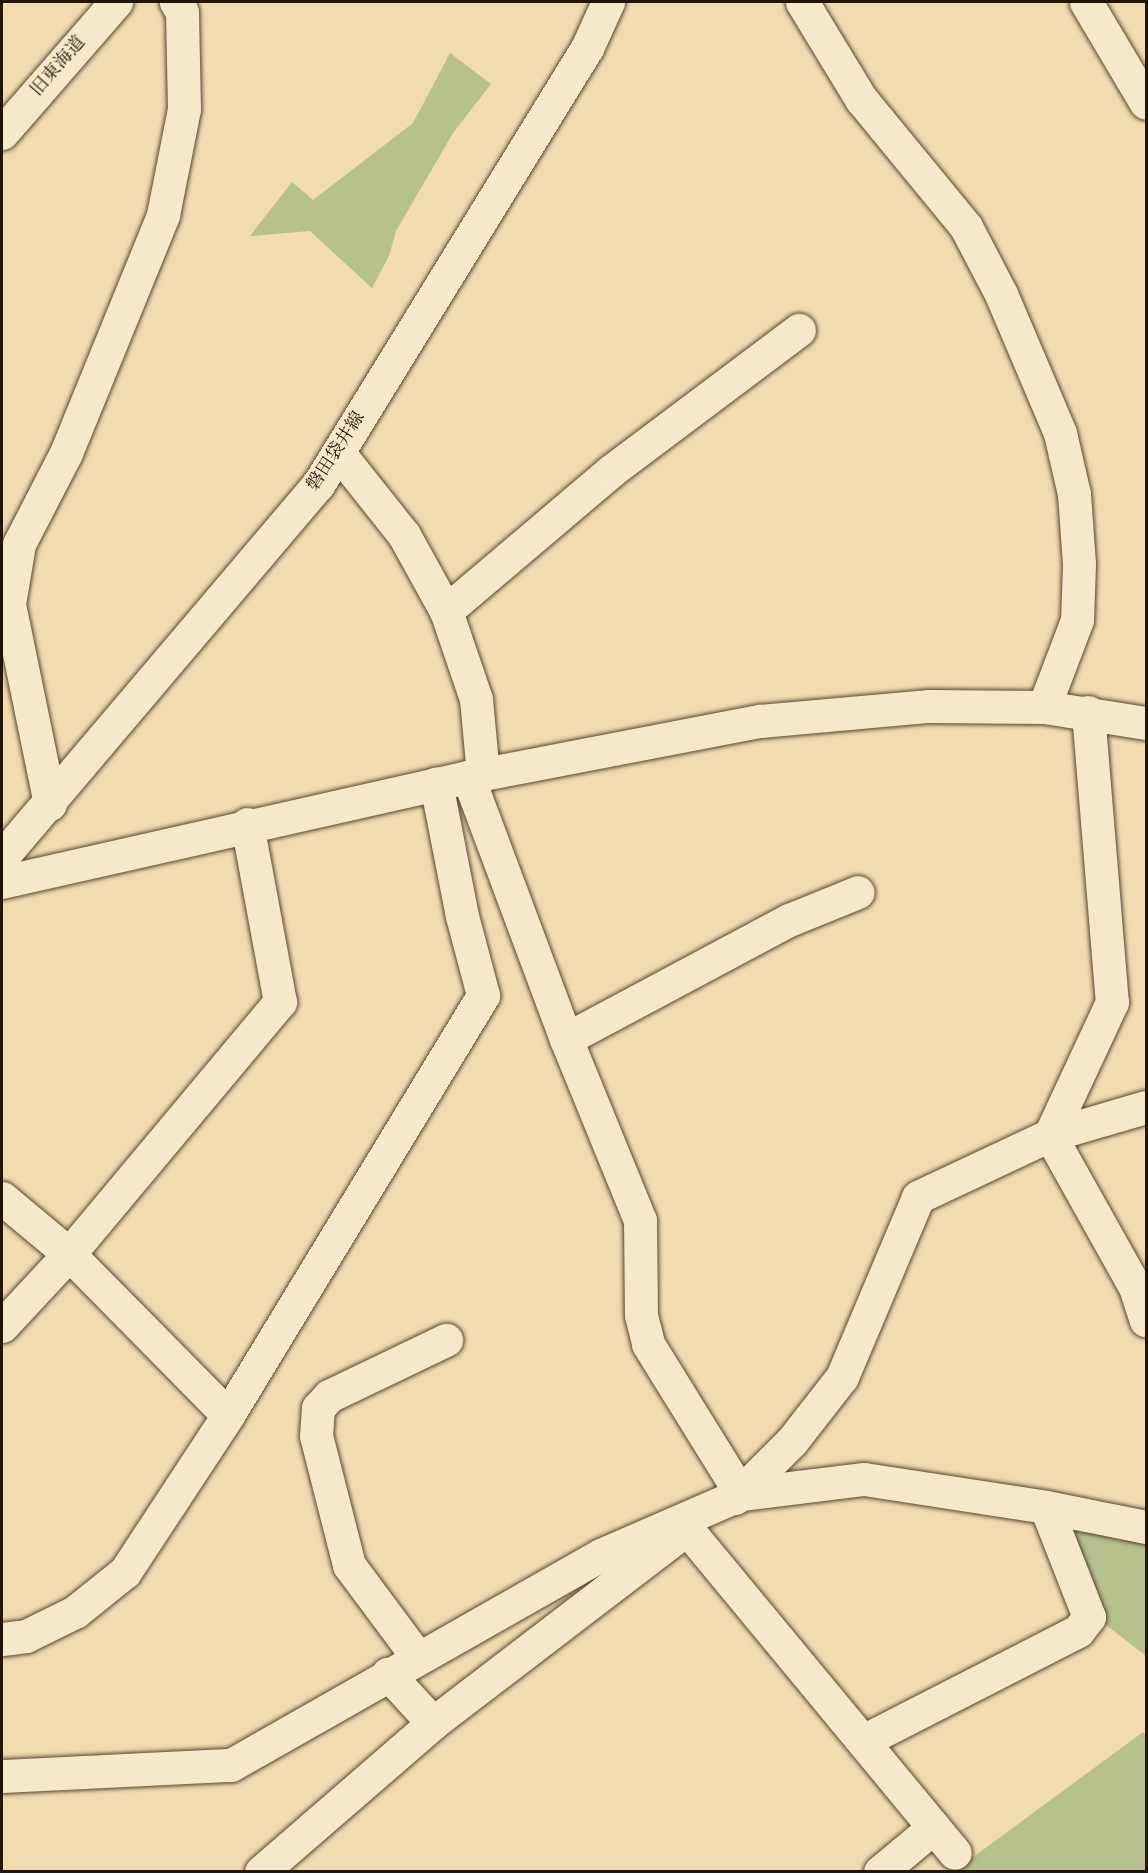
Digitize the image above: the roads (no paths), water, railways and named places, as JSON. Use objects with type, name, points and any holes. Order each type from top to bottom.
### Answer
[{"type":"street","name":"旧東海道","points":[[2,133],[116,2]]},
{"type":"street","points":[[50,804],[9,604],[19,544],[66,453],[163,215],[184,109],[182,12],[176,2]]},
{"type":"street","name":"磐田袋井線","points":[[2,857],[50,804],[318,485],[587,48],[608,2]]},
{"type":"street","points":[[802,2],[861,99],[966,227],[1001,294],[1060,433],[1074,494],[1079,564],[1077,620],[1044,707]]},
{"type":"street","points":[[1086,2],[1138,70],[1146,103]]},
{"type":"street","points":[[447,611],[611,471],[799,330]]},
{"type":"street","points":[[338,452],[404,535],[447,611],[476,699],[476,775],[566,1039],[640,1220],[641,1316],[648,1344],[741,1494]]},
{"type":"street","points":[[2,882],[247,824],[476,775],[760,721],[929,706],[1044,707],[1088,712],[1146,723]]},
{"type":"street","points":[[1050,1135],[1112,1002],[1088,712]]},
{"type":"street","points":[[2,1639],[26,1636],[75,1612],[125,1572],[228,1415],[483,995],[462,916],[436,784]]},
{"type":"street","points":[[2,1326],[69,1254],[280,1002],[247,824]]},
{"type":"street","points":[[566,1039],[789,920],[858,892]]},
{"type":"street","points":[[261,1872],[433,1723],[687,1529],[741,1494],[792,1441],[842,1377],[918,1197],[1050,1135],[1146,1107]]},
{"type":"street","points":[[1050,1135],[1135,1287],[1146,1320]]},
{"type":"street","points":[[2,1198],[69,1254],[228,1415]]},
{"type":"street","points":[[418,1658],[349,1565],[316,1436],[318,1408],[329,1396],[446,1340]]},
{"type":"street","points":[[2,1776],[231,1766],[388,1674],[602,1555],[741,1494],[864,1479],[1046,1507],[1146,1527]]},
{"type":"street","points":[[863,1742],[1078,1631],[1089,1617],[1046,1507]]},
{"type":"street","points":[[687,1529],[955,1853]]},
{"type":"street","points":[[388,1674],[433,1723]]},
{"type":"street","points":[[880,1872],[934,1827]]}]
